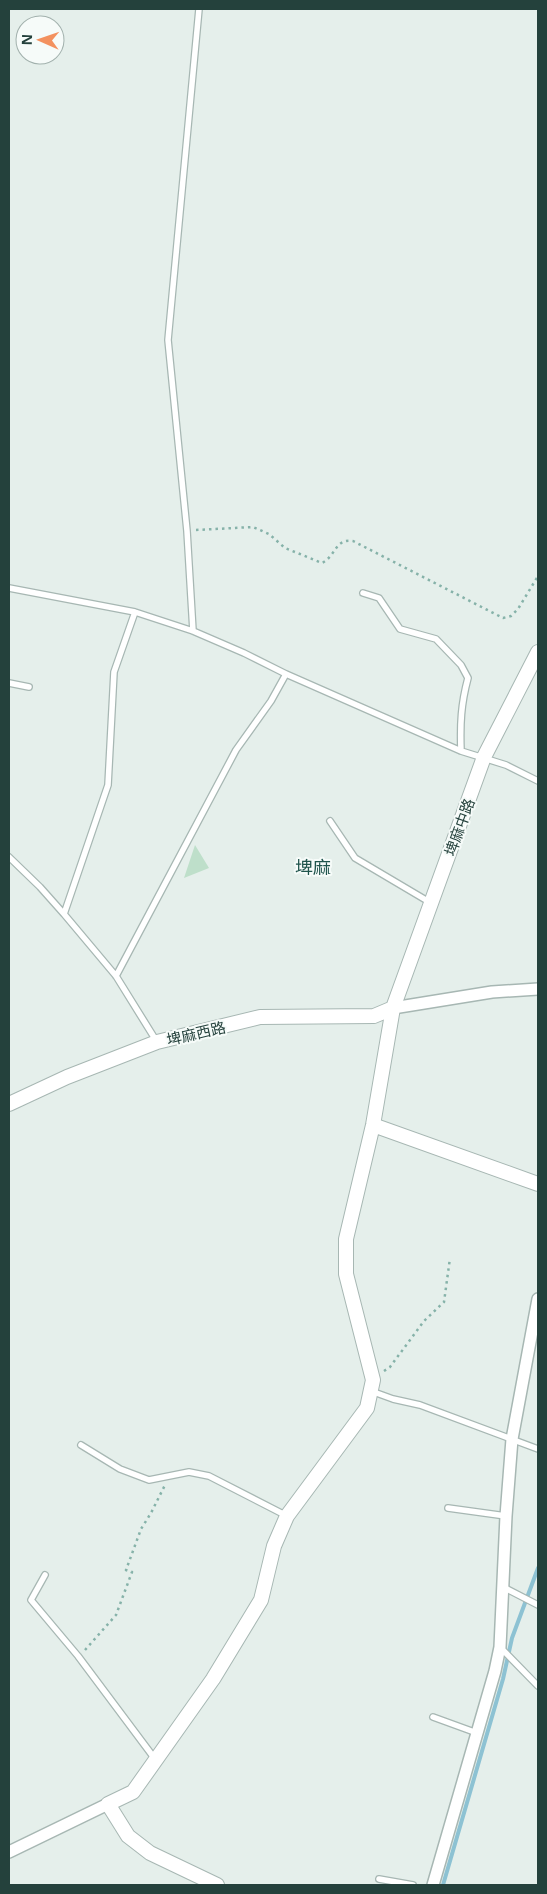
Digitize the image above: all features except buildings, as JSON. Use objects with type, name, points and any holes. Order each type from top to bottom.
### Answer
[{"type":"street","name":"埤麻中路","points":[[372,1385],[346,1274],[346,1239],[373,1125],[393,1008],[484,757],[538,652]]},
{"type":"street","points":[[393,1008],[492,992],[538,989]]},
{"type":"street","name":"埤麻西路","points":[[9,1104],[66,1078],[157,1042],[260,1017],[374,1016],[393,1008]]},
{"type":"street","points":[[373,1125],[538,1184]]},
{"type":"street","points":[[433,1885],[478,1733],[500,1646],[506,1516],[512,1439],[538,1299]]},
{"type":"street","points":[[9,1852],[133,1792],[213,1679],[261,1600],[274,1546],[287,1516],[367,1408],[372,1385]]},
{"type":"street","points":[[108,1804],[128,1836],[150,1853],[216,1885]]},
{"type":"lane","points":[[193,631],[187,531],[168,340],[199,9]]},
{"type":"lane","points":[[9,588],[135,612],[193,631],[244,652],[286,674],[461,751],[506,765],[538,781]]},
{"type":"lane","points":[[363,593],[379,598],[400,629],[436,639],[461,665],[468,678],[462,704],[460,725],[461,751]]},
{"type":"lane","points":[[64,914],[108,784],[114,672],[135,612]]},
{"type":"lane","points":[[116,976],[236,750],[271,702],[286,674]]},
{"type":"lane","points":[[9,683],[29,687]]},
{"type":"lane","points":[[330,821],[355,858],[431,903]]},
{"type":"lane","points":[[9,857],[40,887],[116,976],[157,1042]]},
{"type":"lane","points":[[372,1385],[393,1399],[420,1405],[538,1449]]},
{"type":"lane","points":[[81,1445],[120,1469],[148,1480],[189,1472],[209,1476],[287,1516]]},
{"type":"lane","points":[[448,1508],[506,1516]]},
{"type":"lane","points":[[45,1575],[31,1600],[78,1656],[156,1761]]},
{"type":"lane","points":[[503,1587],[538,1605]]},
{"type":"lane","points":[[500,1646],[538,1686]]},
{"type":"lane","points":[[433,1717],[478,1733]]},
{"type":"lane","points":[[379,1879],[413,1885]]},
{"type":"path","points":[[187,531],[253,527],[269,534],[285,548],[322,563],[327,561],[340,542],[353,540],[503,618],[511,616],[518,609],[538,576]]},
{"type":"path","points":[[372,1385],[390,1367],[424,1321],[444,1302],[450,1258]]},
{"type":"path","points":[[78,1656],[116,1615],[132,1572],[126,1570],[141,1529],[151,1513],[168,1477]]},
{"type":"green space","points":[[195,845],[209,868],[184,878]]},
{"type":"waterway","points":[[443,1885],[503,1679],[512,1638],[538,1568]]},
{"type":"district","name":"埤麻","points":[[313,867]]}]
